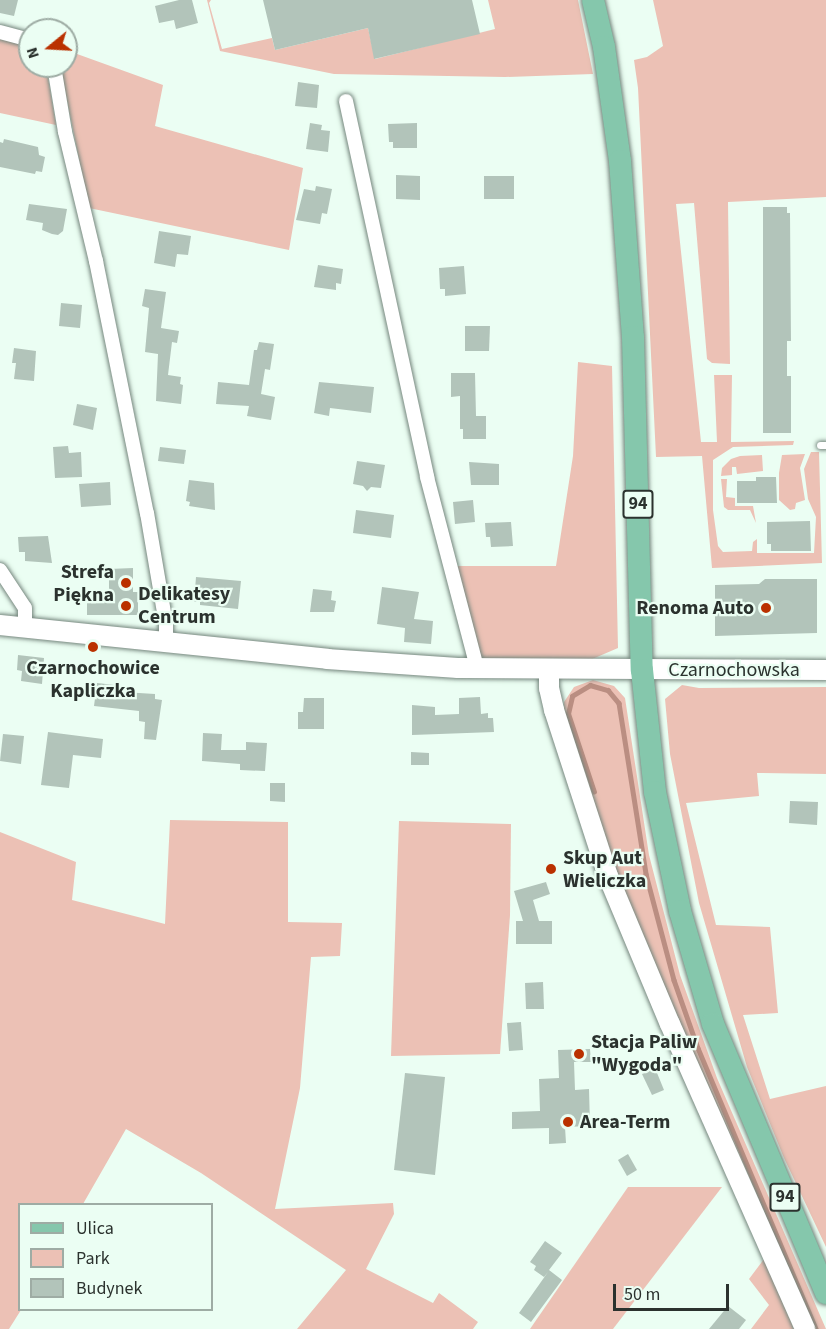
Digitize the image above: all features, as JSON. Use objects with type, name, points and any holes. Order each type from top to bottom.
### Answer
[{"type":"main road","name":"94","points":[[593,0],[604,47],[620,159],[633,337],[642,670],[655,792],[668,864],[693,961],[713,1024],[826,1293]]},
{"type":"street","points":[[0,32],[18,37]]},
{"type":"street","points":[[56,78],[65,132],[96,261],[153,543],[166,644]]},
{"type":"street","points":[[346,101],[427,477],[477,668]]},
{"type":"street","points":[[0,570],[25,608],[26,627]]},
{"type":"street","name":"Czarnochowska","points":[[0,625],[327,659],[477,668],[826,670]]},
{"type":"street","points":[[549,669],[549,688],[554,710],[608,876],[666,1015],[805,1329]]},
{"type":"green space","points":[[207,0],[211,0],[209,3],[222,49],[272,38],[275,50],[368,28],[375,59],[495,29],[488,0],[578,0],[593,74],[505,77],[334,74],[220,51]]},
{"type":"green space","points":[[653,0],[826,0],[826,197],[728,202],[730,364],[712,363],[707,359],[694,203],[676,204],[701,442],[717,442],[714,375],[732,375],[731,442],[794,441],[793,445],[733,447],[713,460],[713,510],[718,546],[723,552],[752,551],[753,542],[757,539],[757,553],[814,553],[816,517],[808,499],[804,469],[811,452],[819,452],[822,563],[712,568],[702,456],[656,457],[638,88],[634,60],[647,57],[663,46]]},
{"type":"green space","points":[[0,38],[18,44],[18,78],[48,78],[56,125],[0,113]]},
{"type":"green space","points":[[78,54],[163,85],[155,126],[303,168],[289,250],[89,208],[62,78],[78,78]]},
{"type":"green space","points":[[578,362],[612,366],[618,648],[590,660],[479,660],[453,566],[556,566],[573,456]]},
{"type":"green space","points":[[805,454],[800,468],[805,500],[796,503],[795,509],[790,510],[779,500],[782,455]]},
{"type":"green space","points":[[762,455],[763,471],[737,474],[736,467],[732,467],[732,475],[721,476],[722,468],[731,459],[740,456]]},
{"type":"green space","points":[[721,479],[727,479],[726,497],[735,498],[735,506],[753,506],[756,523],[750,510],[728,510],[724,507]]},
{"type":"green space","points":[[593,680],[614,686],[625,698],[649,855],[680,975],[717,1078],[826,1329],[817,1329],[623,895],[564,711],[564,702],[574,687]]},
{"type":"green space","points":[[682,685],[699,688],[826,687],[826,774],[757,773],[759,796],[686,803],[716,925],[770,927],[778,1013],[743,1015],[770,1099],[826,1086],[826,1247],[784,1158],[747,1067],[699,903],[670,754],[665,699]]},
{"type":"green space","points":[[170,820],[288,822],[288,922],[342,923],[340,956],[311,957],[300,1088],[275,1209],[393,1203],[394,1214],[366,1269],[433,1303],[439,1293],[478,1322],[473,1329],[297,1329],[346,1270],[201,1173],[126,1129],[84,1203],[18,1203],[18,1311],[20,1311],[9,1329],[0,1329],[0,832],[76,862],[72,900],[165,924]]},
{"type":"green space","points":[[399,821],[511,824],[510,915],[500,1054],[391,1056]]},
{"type":"green space","points":[[628,1187],[722,1187],[613,1329],[530,1329]]},
{"type":"green space","points":[[764,1259],[794,1329],[751,1329],[769,1305],[749,1279]]},
{"type":"building","points":[[0,0],[18,0],[14,16],[0,13]]},
{"type":"building","points":[[179,0],[192,0],[198,23],[176,29],[174,20],[159,23],[155,6]]},
{"type":"building","points":[[263,0],[472,0],[480,34],[374,59],[368,28],[275,50]]},
{"type":"building","points":[[298,82],[319,85],[317,108],[295,106]]},
{"type":"building","points":[[310,123],[322,125],[321,130],[330,131],[328,152],[306,149]]},
{"type":"building","points":[[417,123],[417,148],[393,148],[393,142],[389,142],[388,124]]},
{"type":"building","points":[[4,139],[38,147],[39,155],[45,157],[42,172],[36,171],[35,174],[0,167],[0,142],[3,143]]},
{"type":"building","points":[[396,175],[420,176],[420,200],[396,199]]},
{"type":"building","points":[[484,176],[514,176],[514,199],[484,199]]},
{"type":"building","points":[[316,186],[332,189],[327,214],[322,213],[320,224],[296,220],[304,189],[315,191]]},
{"type":"building","points":[[29,204],[67,209],[63,231],[58,235],[52,234],[42,230],[43,223],[26,220]]},
{"type":"building","points":[[763,207],[787,207],[787,213],[790,213],[791,341],[787,341],[787,376],[791,376],[791,433],[763,433]]},
{"type":"building","points":[[159,231],[191,236],[188,255],[177,254],[175,267],[154,263]]},
{"type":"building","points":[[318,265],[343,269],[341,284],[336,283],[336,290],[314,287]]},
{"type":"building","points":[[464,266],[466,294],[445,296],[445,289],[440,289],[439,268]]},
{"type":"building","points":[[145,289],[166,292],[161,328],[179,331],[177,343],[172,342],[168,375],[181,377],[180,384],[183,385],[181,404],[156,401],[158,354],[145,352],[149,308],[142,306]]},
{"type":"building","points":[[61,303],[82,305],[80,328],[59,326]]},
{"type":"building","points":[[465,326],[490,326],[489,351],[465,351]]},
{"type":"building","points":[[259,342],[274,344],[270,370],[265,369],[261,394],[275,397],[271,420],[247,416],[249,406],[216,404],[218,382],[249,385],[254,350],[257,350]]},
{"type":"building","points":[[14,348],[36,351],[34,381],[14,379],[16,363],[12,363]]},
{"type":"building","points":[[451,373],[475,373],[476,416],[486,416],[486,439],[463,439],[463,429],[460,429],[460,396],[451,397]]},
{"type":"building","points":[[319,382],[374,387],[371,413],[330,408],[329,416],[314,413]]},
{"type":"building","points":[[77,404],[97,408],[93,430],[73,425]]},
{"type":"building","points":[[68,446],[69,453],[81,452],[82,477],[55,478],[53,447]]},
{"type":"building","points":[[160,447],[186,450],[184,464],[158,461]]},
{"type":"building","points":[[357,461],[385,465],[381,488],[371,487],[367,491],[363,486],[353,484]]},
{"type":"building","points":[[469,462],[499,464],[499,485],[471,485]]},
{"type":"building","points":[[756,477],[776,477],[777,503],[737,503],[737,481],[756,481]]},
{"type":"building","points":[[189,480],[214,483],[215,510],[189,506],[190,502],[186,501]]},
{"type":"building","points":[[110,482],[111,505],[81,507],[79,484]]},
{"type":"building","points":[[473,500],[475,522],[455,524],[453,502]]},
{"type":"building","points":[[356,510],[394,515],[391,538],[353,533]]},
{"type":"building","points":[[810,521],[811,551],[771,551],[771,544],[767,544],[767,522]]},
{"type":"building","points":[[511,522],[513,546],[491,547],[490,537],[486,537],[485,523]]},
{"type":"building","points":[[48,536],[52,563],[25,561],[25,552],[19,552],[18,537]]},
{"type":"building","points":[[133,568],[133,592],[138,592],[138,615],[87,615],[87,592],[109,592],[109,569]]},
{"type":"building","points":[[196,577],[241,581],[238,609],[200,605],[200,602],[194,602]]},
{"type":"building","name":"Renoma Auto","points":[[765,579],[817,579],[817,633],[715,636],[715,585],[759,584]]},
{"type":"building","points":[[382,587],[419,592],[414,619],[433,621],[431,644],[404,642],[405,628],[377,624]]},
{"type":"building","points":[[313,589],[332,591],[331,600],[336,601],[334,612],[310,612]]},
{"type":"building","points":[[18,655],[44,658],[42,684],[21,681],[22,671],[17,670]]},
{"type":"building","points":[[97,683],[124,686],[123,692],[155,694],[155,699],[162,700],[156,740],[144,739],[145,722],[139,721],[139,711],[94,706]]},
{"type":"building","points":[[480,697],[481,714],[488,713],[488,718],[493,718],[494,732],[412,735],[412,705],[435,707],[435,715],[459,714],[459,698]]},
{"type":"building","points":[[304,698],[324,698],[324,729],[298,729],[298,712],[303,712]]},
{"type":"building","points":[[48,732],[103,739],[101,758],[73,755],[69,788],[41,785]]},
{"type":"building","points":[[203,733],[222,734],[221,750],[246,750],[246,742],[267,743],[265,771],[240,770],[240,764],[202,761]]},
{"type":"building","points":[[3,734],[24,736],[21,764],[0,761]]},
{"type":"building","points":[[411,752],[429,753],[429,765],[411,765]]},
{"type":"building","points":[[270,783],[285,783],[285,802],[270,801]]},
{"type":"building","points":[[790,801],[818,802],[817,825],[789,823]]},
{"type":"building","points":[[546,882],[550,894],[533,900],[539,921],[552,921],[552,944],[516,944],[516,921],[523,921],[514,891]]},
{"type":"building","points":[[543,982],[544,1009],[526,1009],[525,983]]},
{"type":"building","points":[[521,1022],[523,1050],[509,1051],[507,1023]]},
{"type":"building","points":[[590,1049],[591,1062],[574,1062],[575,1090],[589,1089],[590,1126],[565,1127],[566,1143],[549,1144],[549,1128],[512,1129],[512,1112],[540,1111],[539,1079],[559,1078],[558,1050]]},
{"type":"building","points":[[655,1068],[664,1090],[652,1095],[642,1074]]},
{"type":"building","points":[[405,1073],[445,1077],[435,1175],[394,1170]]},
{"type":"building","points":[[628,1154],[637,1170],[627,1176],[618,1160]]},
{"type":"building","points":[[545,1241],[562,1253],[549,1270],[562,1280],[531,1322],[519,1313],[548,1272],[544,1277],[534,1270],[536,1266],[530,1262]]},
{"type":"building","points":[[728,1306],[746,1320],[739,1329],[709,1329]]},
{"type":"waterway","points":[[594,792],[568,714],[572,696],[590,685],[608,690],[619,703],[646,874],[674,980],[698,1048],[816,1329]]},
{"type":"place","name":"Strefa Piękna","points":[[126,583]]},
{"type":"place","name":"Delikatesy Centrum","points":[[126,606]]},
{"type":"place","name":"Renoma Auto","points":[[766,608]]},
{"type":"place","name":"Czarnochowice Kapliczka","points":[[93,647]]},
{"type":"place","name":"Skup Aut Wieliczka","points":[[551,869]]},
{"type":"place","name":"Stacja Paliw \"Wygoda\"","points":[[579,1054]]},
{"type":"place","name":"Area-Term","points":[[568,1122]]}]
